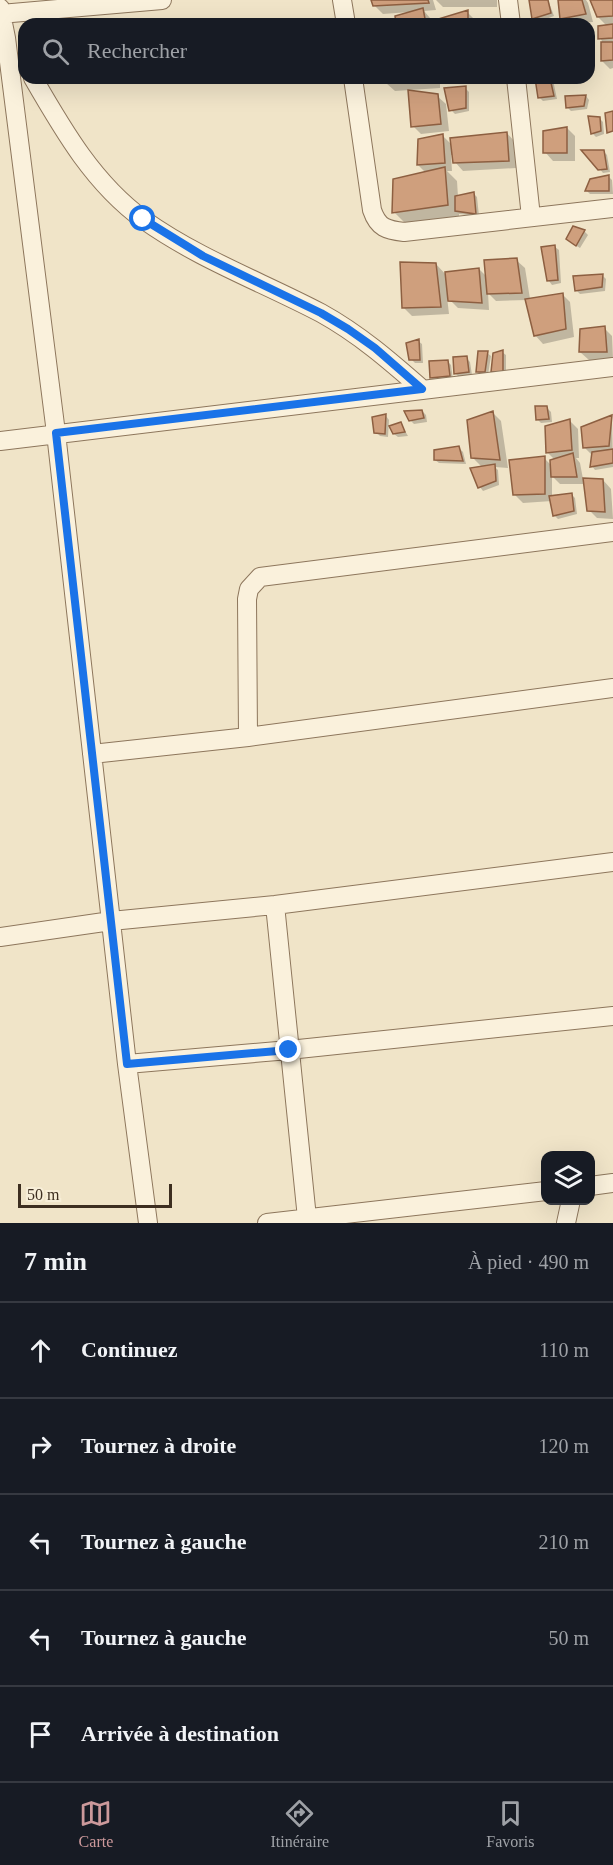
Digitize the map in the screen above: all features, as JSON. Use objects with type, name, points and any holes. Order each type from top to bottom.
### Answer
[{"type":"street","points":[[0,14],[162,0]]},
{"type":"street","points":[[342,0],[345,18]]},
{"type":"street","points":[[508,0],[510,18]]},
{"type":"street","points":[[0,8],[6,38],[56,433],[147,1223]]},
{"type":"street","points":[[6,38],[18,56]]},
{"type":"street","points":[[36,84],[61,127],[97,177],[143,219],[203,256],[321,313],[348,329],[375,348],[422,389]]},
{"type":"street","points":[[354,84],[372,210],[376,220],[384,227],[404,232],[613,208]]},
{"type":"street","points":[[517,84],[531,217]]},
{"type":"street","points":[[0,441],[613,367]]},
{"type":"street","points":[[248,736],[247,599],[249,589],[260,577],[613,532]]},
{"type":"street","points":[[92,754],[613,688]]},
{"type":"street","points":[[0,937],[111,921],[275,905],[613,862]]},
{"type":"street","points":[[275,905],[307,1218]]},
{"type":"street","points":[[127,1064],[289,1050],[613,1016]]},
{"type":"street","points":[[595,1185],[613,1183]]},
{"type":"street","points":[[267,1223],[541,1192]]},
{"type":"street","points":[[566,1223],[570,1205]]},
{"type":"building","points":[[371,0],[428,0],[429,3],[373,6]]},
{"type":"building","points":[[529,0],[548,0],[551,13],[532,18]]},
{"type":"building","points":[[558,0],[582,0],[586,14],[560,18]]},
{"type":"building","points":[[590,0],[613,0],[613,16],[597,17]]},
{"type":"building","points":[[423,8],[425,18],[395,18],[395,16]]},
{"type":"building","points":[[468,10],[468,18],[442,18]]},
{"type":"building","points":[[613,24],[613,38],[598,39],[598,26]]},
{"type":"building","points":[[601,42],[613,42],[613,60],[601,61]]},
{"type":"building","points":[[536,84],[551,84],[554,96],[538,98]]},
{"type":"building","points":[[466,86],[466,108],[449,111],[444,88]]},
{"type":"building","points":[[408,90],[438,94],[441,124],[411,127]]},
{"type":"building","points":[[586,95],[584,106],[566,108],[565,96]]},
{"type":"building","points":[[613,111],[613,131],[607,133],[605,113]]},
{"type":"building","points":[[588,116],[600,117],[601,131],[591,134]]},
{"type":"building","points":[[567,127],[567,153],[543,153],[543,131]]},
{"type":"building","points":[[507,132],[509,161],[453,163],[450,138]]},
{"type":"building","points":[[443,134],[445,163],[417,165],[418,139]]},
{"type":"building","points":[[581,150],[604,150],[607,169],[598,170]]},
{"type":"building","points":[[445,167],[448,205],[392,213],[393,179]]},
{"type":"building","points":[[609,175],[609,191],[585,191],[590,179]]},
{"type":"building","points":[[474,192],[476,214],[455,211],[455,196]]},
{"type":"building","points":[[573,226],[585,230],[576,246],[566,239]]},
{"type":"building","points":[[555,245],[558,280],[547,281],[541,247]]},
{"type":"building","points":[[517,258],[522,293],[487,294],[484,260]]},
{"type":"building","points":[[400,262],[436,263],[441,307],[402,308]]},
{"type":"building","points":[[479,268],[482,303],[448,301],[445,272]]},
{"type":"building","points":[[603,274],[602,287],[575,291],[573,276]]},
{"type":"building","points":[[563,293],[566,329],[534,336],[525,299]]},
{"type":"building","points":[[605,326],[607,352],[579,352],[580,329]]},
{"type":"building","points":[[419,339],[420,360],[409,360],[406,343]]},
{"type":"building","points":[[503,350],[503,372],[491,372],[493,353]]},
{"type":"building","points":[[478,351],[488,351],[485,372],[476,372]]},
{"type":"building","points":[[467,356],[469,372],[454,374],[453,357]]},
{"type":"building","points":[[448,360],[450,376],[430,378],[429,361]]},
{"type":"building","points":[[535,406],[547,406],[549,419],[536,420]]},
{"type":"building","points":[[422,410],[424,418],[409,421],[404,411]]},
{"type":"building","points":[[493,411],[500,460],[471,458],[467,420]]},
{"type":"building","points":[[386,414],[385,434],[374,433],[372,417]]},
{"type":"building","points":[[612,415],[609,446],[583,448],[581,427]]},
{"type":"building","points":[[570,419],[572,450],[546,453],[545,426]]},
{"type":"building","points":[[401,422],[405,432],[393,434],[389,426]]},
{"type":"building","points":[[459,446],[463,461],[434,460],[434,450]]},
{"type":"building","points":[[613,449],[613,463],[590,467],[592,452]]},
{"type":"building","points":[[573,453],[577,477],[551,477],[550,460]]},
{"type":"building","points":[[545,456],[545,494],[513,495],[509,460]]},
{"type":"building","points":[[495,464],[496,481],[478,488],[470,468]]},
{"type":"building","points":[[583,478],[603,479],[605,512],[587,511]]},
{"type":"building","points":[[572,493],[574,511],[553,516],[549,496]]},
{"type":"route","points":[[143,219],[203,256],[321,313],[348,329],[375,348],[422,389],[56,433],[127,1064],[289,1050]]}]
